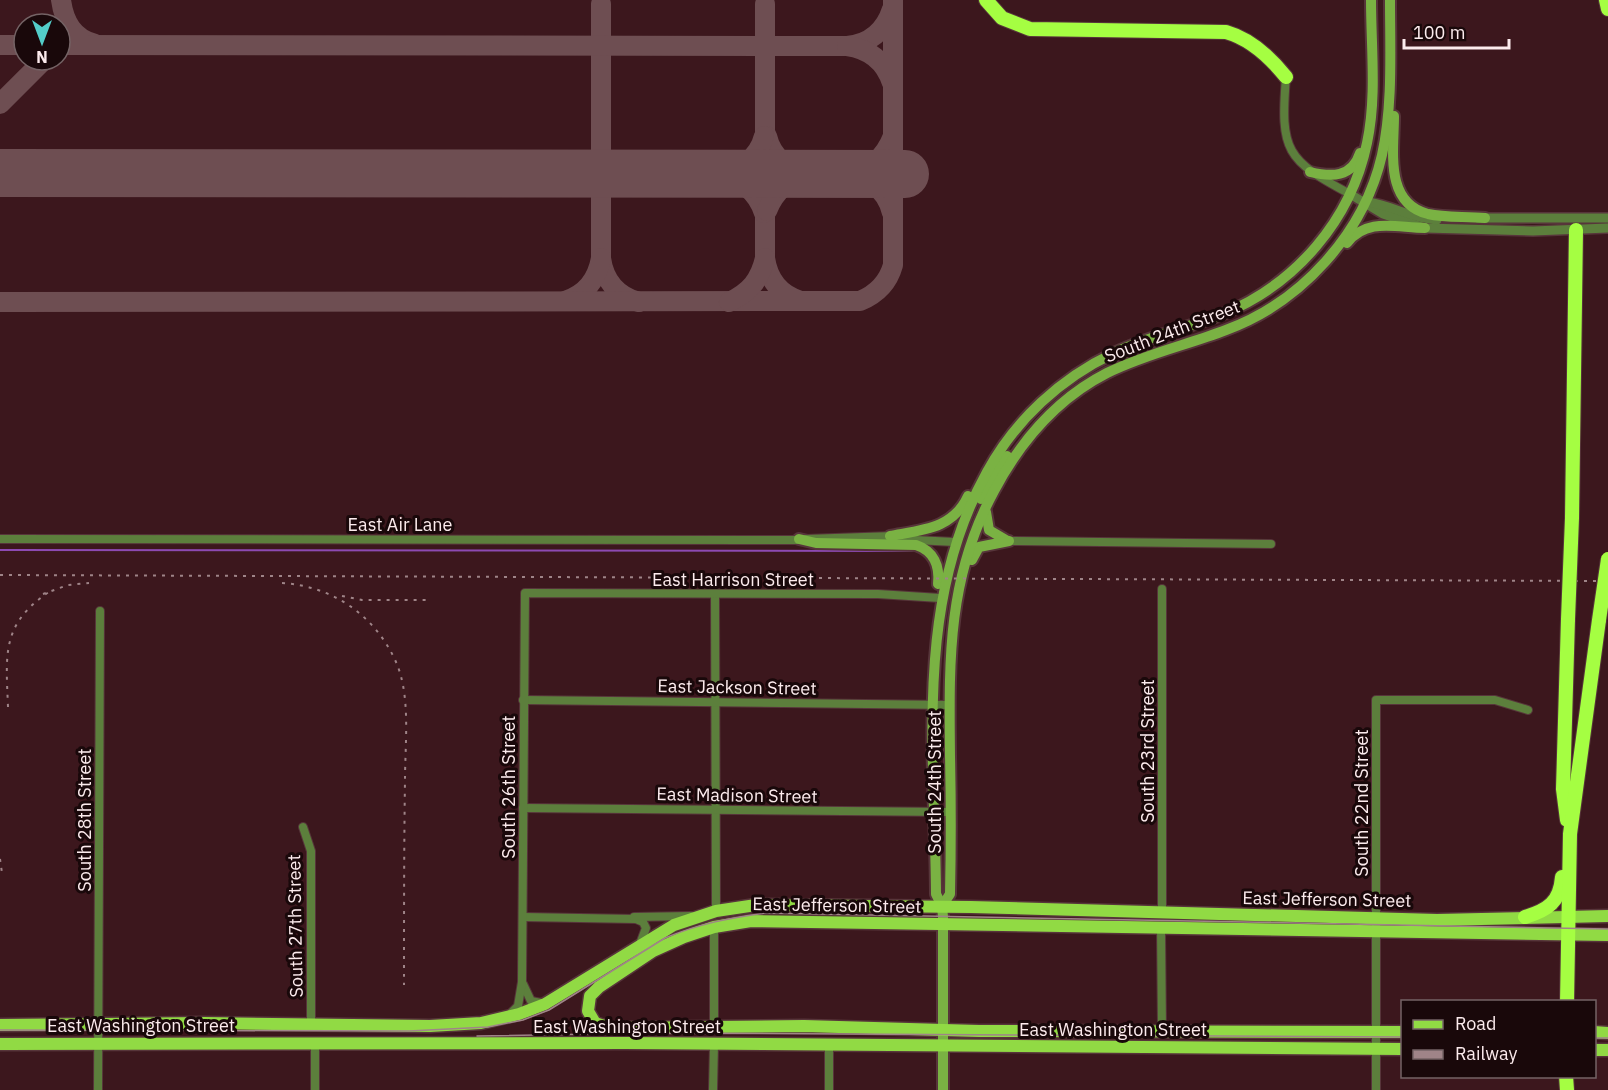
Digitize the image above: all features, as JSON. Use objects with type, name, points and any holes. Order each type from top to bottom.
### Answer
[{"type":"highway","points":[[986,0],[1002,18],[1029,29],[1226,32],[1253,45],[1286,77]]},
{"type":"highway","points":[[1606,0],[1608,9]]},
{"type":"highway","points":[[1570,834],[1563,789],[1572,518],[1576,230]]},
{"type":"highway","points":[[1567,1000],[1570,834],[1589,676],[1608,559]]},
{"type":"highway","points":[[1525,917],[1543,911],[1555,902],[1561,890],[1562,872],[1569,855]]},
{"type":"main road","name":"South 24th Street","points":[[943,1090],[943,924],[942,906],[936,894],[932,705],[938,598],[957,540],[986,472],[1020,424],[1065,383],[1115,352],[1220,315],[1259,297],[1310,255],[1337,218],[1362,165],[1371,119],[1371,0]]},
{"type":"main road","name":"South 24th Street","points":[[942,906],[950,894],[952,663],[950,637],[961,578],[986,509],[1012,460],[1035,429],[1078,392],[1105,374],[1133,361],[1243,323],[1301,285],[1338,246],[1365,201],[1379,164],[1386,130],[1390,0]]},
{"type":"main road","points":[[1390,50],[1394,76],[1394,173],[1401,194],[1413,207],[1428,214],[1485,218]]},
{"type":"main road","points":[[1310,172],[1337,176],[1348,171],[1357,161],[1365,126],[1371,52]]},
{"type":"main road","points":[[1301,285],[1319,276],[1352,237],[1365,228],[1379,225],[1425,228]]},
{"type":"main road","points":[[890,536],[934,528],[955,516],[962,508],[992,452],[1020,424]]},
{"type":"main road","points":[[950,637],[949,609],[960,556],[957,540],[966,532],[990,483],[1010,451],[1019,439],[1035,429]]},
{"type":"main road","points":[[986,509],[988,529],[996,536],[1009,541]]},
{"type":"main road","points":[[799,539],[816,543],[910,543],[922,547],[931,554],[939,570],[938,598]]},
{"type":"main road","points":[[952,663],[963,592],[975,550],[983,545],[1009,541]]},
{"type":"main road","name":"East Jefferson Street","points":[[545,1004],[640,944],[696,917],[716,911],[775,904],[942,906],[1376,918],[1608,916]]},
{"type":"main road","name":"East Jefferson Street","points":[[1045,909],[1127,927]]},
{"type":"main road","name":"East Jefferson Street","points":[[588,1011],[589,1000],[594,991],[653,951],[714,927],[751,921],[1608,935]]},
{"type":"main road","name":"East Jefferson Street","points":[[430,1026],[467,1025],[507,1018],[558,1001],[593,980],[629,967]]},
{"type":"main road","name":"East Washington Street","points":[[588,1011],[595,1023],[604,1028],[816,1026],[1401,1032]]},
{"type":"main road","name":"East Washington Street","points":[[0,1025],[430,1026]]},
{"type":"main road","points":[[548,1043],[571,1038],[638,1036],[666,1028]]},
{"type":"main road","name":"East Washington Street","points":[[1181,1031],[1254,1048]]},
{"type":"main road","name":"East Washington Street","points":[[0,1044],[830,1044],[1401,1049]]},
{"type":"street","points":[[1286,77],[1287,140],[1296,158],[1310,172],[1365,201],[1426,219],[1605,218]]},
{"type":"street","points":[[1365,201],[1383,214],[1425,228],[1485,230],[1608,228]]},
{"type":"street","points":[[1485,218],[1485,230]]},
{"type":"street","points":[[1576,230],[1605,218]]},
{"type":"street","name":"East Air Lane","points":[[799,539],[890,536],[957,540]]},
{"type":"street","name":"East Air Lane","points":[[0,539],[957,540]]},
{"type":"street","points":[[1009,541],[1271,544]]},
{"type":"street","name":"South 23rd Street","points":[[1162,589],[1162,913]]},
{"type":"street","name":"East Harrison Street","points":[[525,593],[878,594],[938,598]]},
{"type":"street","name":"South 26th Street","points":[[507,1018],[518,1006],[522,982],[525,593]]},
{"type":"street","points":[[715,594],[716,911]]},
{"type":"street","name":"South 28th Street","points":[[98,1090],[100,611]]},
{"type":"street","name":"East Jackson Street","points":[[523,700],[950,705]]},
{"type":"street","name":"South 22nd Street","points":[[1376,1090],[1376,700],[1495,700],[1528,710]]},
{"type":"street","name":"East Madison Street","points":[[524,808],[951,812]]},
{"type":"street","name":"South 27th Street","points":[[303,827],[311,851],[311,1025]]},
{"type":"street","name":"East Jefferson Street","points":[[524,917],[696,917]]},
{"type":"street","points":[[627,918],[640,920],[645,925],[646,933],[640,944]]},
{"type":"street","points":[[714,927],[714,1028]]},
{"type":"street","points":[[1161,928],[1162,1031]]},
{"type":"street","points":[[522,982],[531,1001],[545,1004]]},
{"type":"street","points":[[315,1044],[315,1090]]},
{"type":"street","points":[[713,1090],[714,1044]]},
{"type":"street","points":[[829,1090],[830,1044]]},
{"type":"waterway","points":[[0,550],[912,551]]},
{"type":"taxiway","points":[[61,0],[64,15],[71,28],[81,38],[95,44]]},
{"type":"taxiway","points":[[0,302],[860,301],[881,287],[893,265],[893,0]]},
{"type":"taxiway","points":[[601,4],[601,258],[605,273],[613,286],[624,296],[639,302]]},
{"type":"taxiway","points":[[765,4],[765,258],[769,273],[776,285],[787,295],[801,301]]},
{"type":"taxiway","points":[[72,45],[847,46],[855,45],[875,35],[885,24],[892,9]]},
{"type":"taxiway","points":[[0,45],[12,45]]},
{"type":"taxiway","points":[[847,46],[875,57],[885,68],[892,83]]},
{"type":"taxiway","points":[[0,104],[32,72]]},
{"type":"taxiway","points":[[716,174],[740,167],[752,158],[764,136]]},
{"type":"taxiway","points":[[767,136],[773,151],[783,162],[811,174]]},
{"type":"taxiway","points":[[846,173],[862,169],[875,162],[881,157],[893,136]]},
{"type":"taxiway","points":[[0,160],[14,169],[34,173]]},
{"type":"taxiway","points":[[716,174],[746,187],[752,192],[764,213]]},
{"type":"taxiway","points":[[767,211],[774,197],[784,186],[811,174]]},
{"type":"taxiway","points":[[841,174],[859,178],[874,185],[885,196],[892,213]]},
{"type":"taxiway","points":[[565,301],[585,290],[597,273],[601,258]]},
{"type":"taxiway","points":[[729,302],[743,294],[753,284],[765,258]]},
{"type":"runway","points":[[0,173],[905,174]]},
{"type":"tram line","points":[[0,1030],[409,1031],[488,1027],[523,1020],[549,1010],[665,938],[714,922],[765,913],[1608,929]]},
{"type":"tram line","points":[[477,1036],[654,1033],[1401,1037]]},
{"type":"tram line","points":[[1596,1038],[1608,1038]]},
{"type":"railway","points":[[0,575],[1608,581]]},
{"type":"railway","points":[[43,594],[68,585],[89,583]]},
{"type":"railway","points":[[282,583],[318,590],[350,606],[376,630],[387,645],[401,675],[406,720],[404,985]]},
{"type":"railway","points":[[8,707],[7,656],[14,629],[33,604],[49,592]]},
{"type":"railway","points":[[342,596],[362,600],[431,600]]},
{"type":"railway","points":[[0,859],[2,873]]}]
